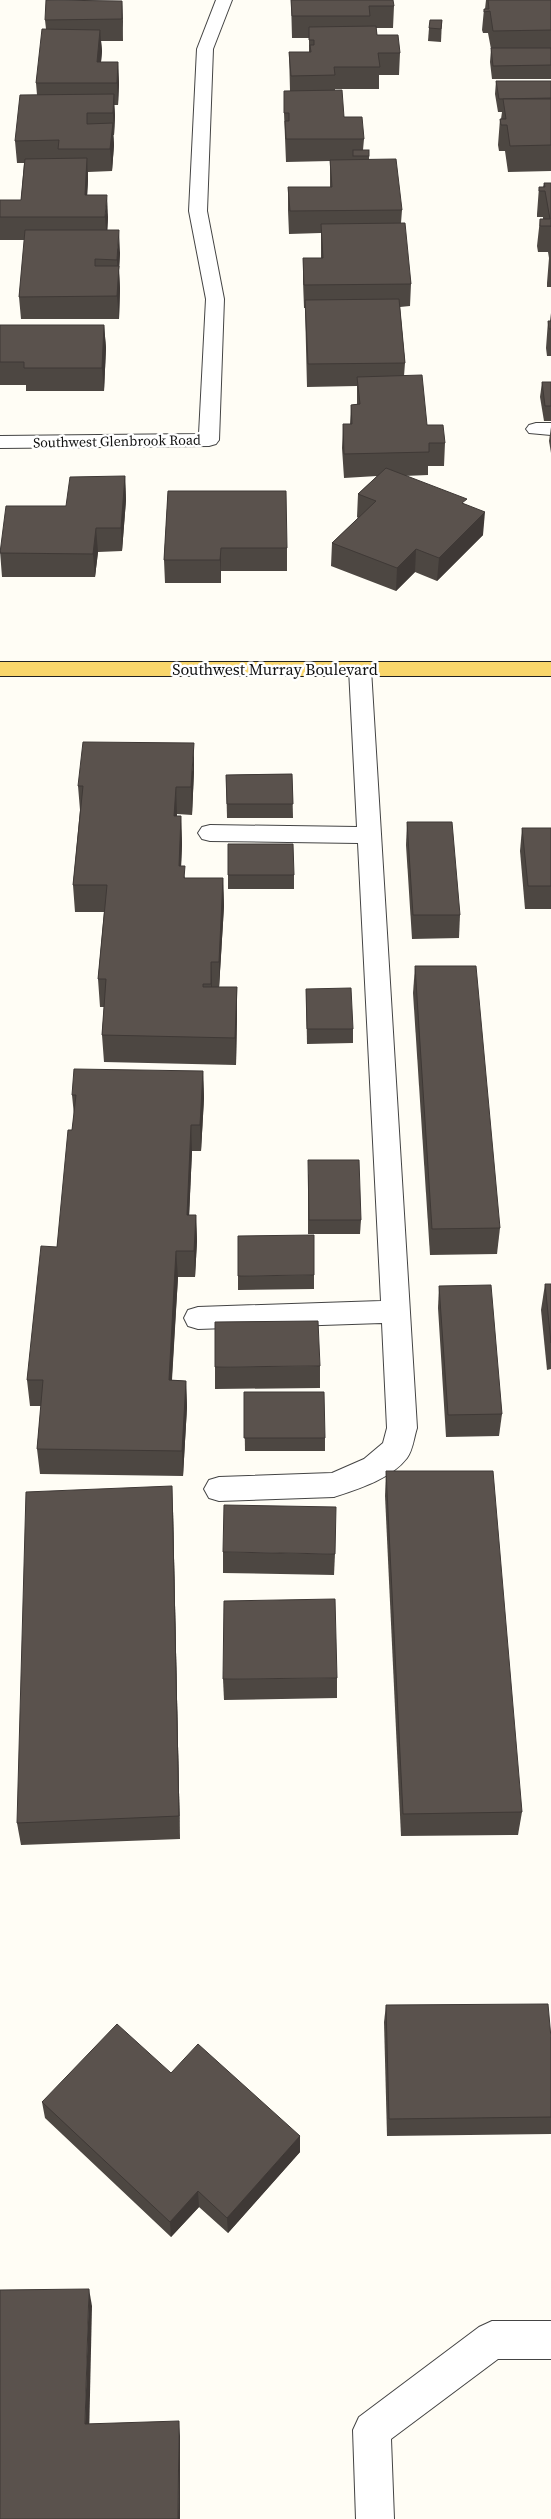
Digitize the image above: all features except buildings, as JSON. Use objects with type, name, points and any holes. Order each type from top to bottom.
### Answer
[{"type":"main road","name":"Southwest Murray Boulevard","points":[[0,669],[551,669]]},
{"type":"street","name":"Southwest Glenbrook Road","points":[[0,442],[209,440],[215,299],[198,211],[205,49],[224,0]]},
{"type":"street","points":[[219,1489],[334,1485],[374,1468],[396,1450],[402,1428],[360,669]]},
{"type":"street","points":[[210,833],[369,835]]},
{"type":"street","points":[[198,1318],[395,1312]]},
{"type":"street","points":[[375,2519],[372,2430],[492,2340],[551,2340]]}]
